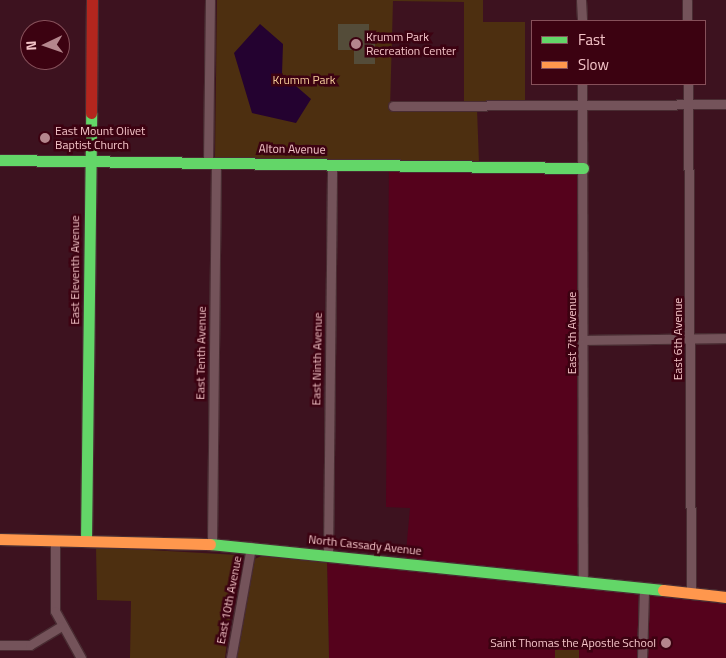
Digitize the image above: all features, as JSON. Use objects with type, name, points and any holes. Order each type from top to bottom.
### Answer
[{"type":"street","name":"East Eleventh Avenue","points":[[86,541],[92,0]]},
{"type":"street","name":"East Tenth Avenue","points":[[210,0],[212,544]]},
{"type":"street","points":[[581,0],[582,20]]},
{"type":"street","points":[[687,0],[687,20]]},
{"type":"street","name":"East 7th Avenue","points":[[582,85],[585,340],[583,583]]},
{"type":"street","name":"East 6th Avenue","points":[[688,85],[691,593]]},
{"type":"street","points":[[393,106],[726,104]]},
{"type":"street","name":"Alton Avenue","points":[[0,160],[583,168]]},
{"type":"street","name":"East Ninth Avenue","points":[[328,555],[332,164]]},
{"type":"street","points":[[585,340],[726,338]]},
{"type":"street","name":"North Cassady Avenue","points":[[0,539],[212,544],[252,547],[726,598]]},
{"type":"street","points":[[54,540],[53,595],[62,626],[81,658]]},
{"type":"street","name":"East 10th Avenue","points":[[231,658],[252,547]]},
{"type":"street","points":[[642,658],[644,589]]},
{"type":"street","points":[[0,645],[30,645],[62,626]]},
{"type":"shaded area","points":[[260,24],[283,44],[282,74],[311,99],[296,123],[252,113],[234,53]]},
{"type":"shaded area","points":[[389,161],[582,166],[582,581],[726,598],[726,658],[578,658],[579,651],[555,650],[555,658],[329,658],[327,555],[405,563],[410,508],[386,507]]},
{"type":"green space","name":"Krumm Park","points":[[217,0],[483,0],[483,22],[525,22],[525,101],[464,101],[464,2],[393,1],[390,109],[477,109],[479,163],[215,157]]},
{"type":"green space","points":[[96,547],[238,555],[225,658],[130,658],[131,601],[97,600]]},
{"type":"green space","points":[[264,555],[327,561],[329,658],[234,658],[252,560]]},
{"type":"green space","points":[[555,650],[579,650],[579,658],[555,658]]},
{"type":"building","name":"Krumm Park Recreation Center","points":[[338,24],[369,24],[369,38],[375,38],[375,64],[354,64],[354,50],[338,50]]},
{"type":"traffic: fast","points":[[86,541],[91,113]]},
{"type":"traffic: fast","points":[[0,160],[583,168]]},
{"type":"traffic: fast","points":[[210,544],[663,590]]},
{"type":"traffic: slow","points":[[0,539],[210,544]]},
{"type":"traffic: slow","points":[[663,590],[726,597]]},
{"type":"traffic: jam","points":[[91,113],[92,0]]},
{"type":"place","name":"Krumm Park Recreation Center","points":[[356,44]]},
{"type":"place","name":"East Mount Olivet Baptist Church","points":[[45,138]]},
{"type":"place","name":"Saint Thomas the Apostle School","points":[[666,643]]}]
